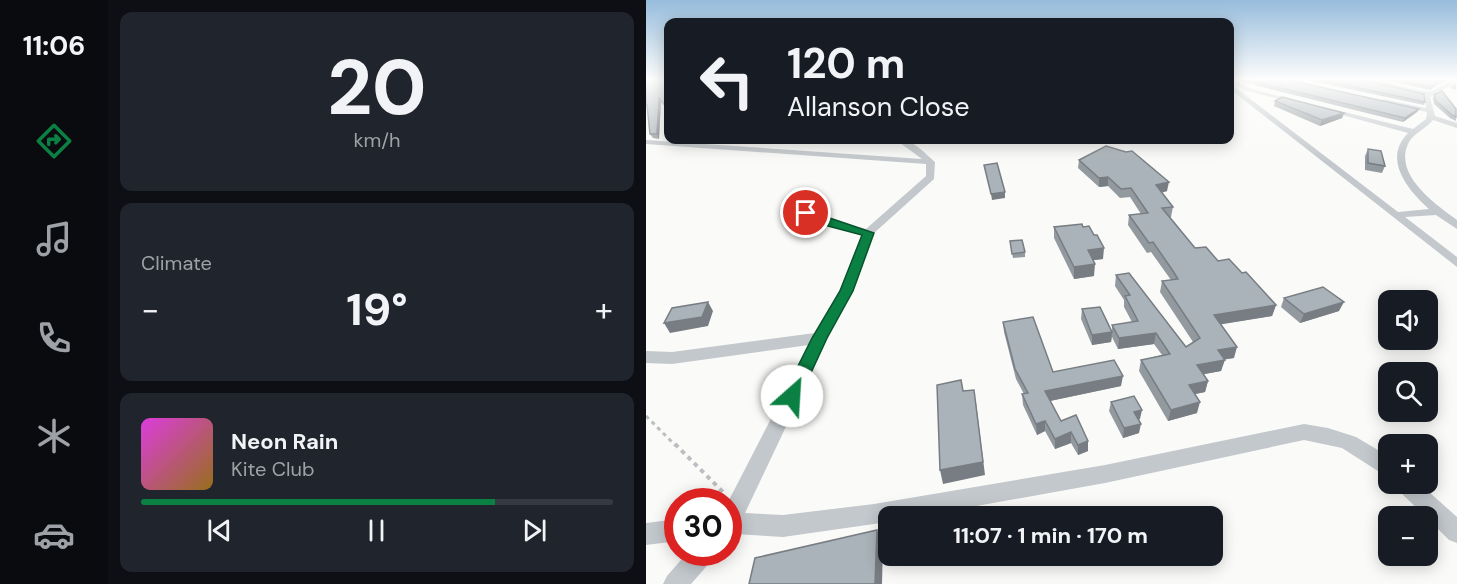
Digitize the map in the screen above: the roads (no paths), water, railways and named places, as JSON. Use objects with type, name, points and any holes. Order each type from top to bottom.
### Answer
[{"type":"street","points":[[1261,107],[1456,263]]},
{"type":"street","points":[[1320,107],[1414,132]]},
{"type":"street","points":[[1405,107],[1431,114],[1456,126]]},
{"type":"street","points":[[1430,107],[1431,114]]},
{"type":"street","points":[[1431,114],[1404,143],[1400,158],[1406,177],[1422,199],[1456,226]]},
{"type":"street","points":[[646,142],[664,143]]},
{"type":"street","points":[[676,144],[931,162]]},
{"type":"street","points":[[760,144],[765,150]]},
{"type":"street","points":[[742,498],[820,338],[847,291],[868,233],[931,177],[933,170],[931,162],[906,144]]},
{"type":"street","points":[[790,207],[832,224],[868,233]]},
{"type":"street","points":[[1395,216],[1438,212]]},
{"type":"street","points":[[646,357],[672,358],[820,338]]},
{"type":"street","points":[[742,522],[783,525],[874,514],[1105,474],[1304,432],[1326,434],[1346,440],[1378,459]]},
{"type":"street","points":[[1416,494],[1456,532]]},
{"type":"street","points":[[646,534],[664,532]]},
{"type":"street","points":[[675,584],[691,566]]}]
